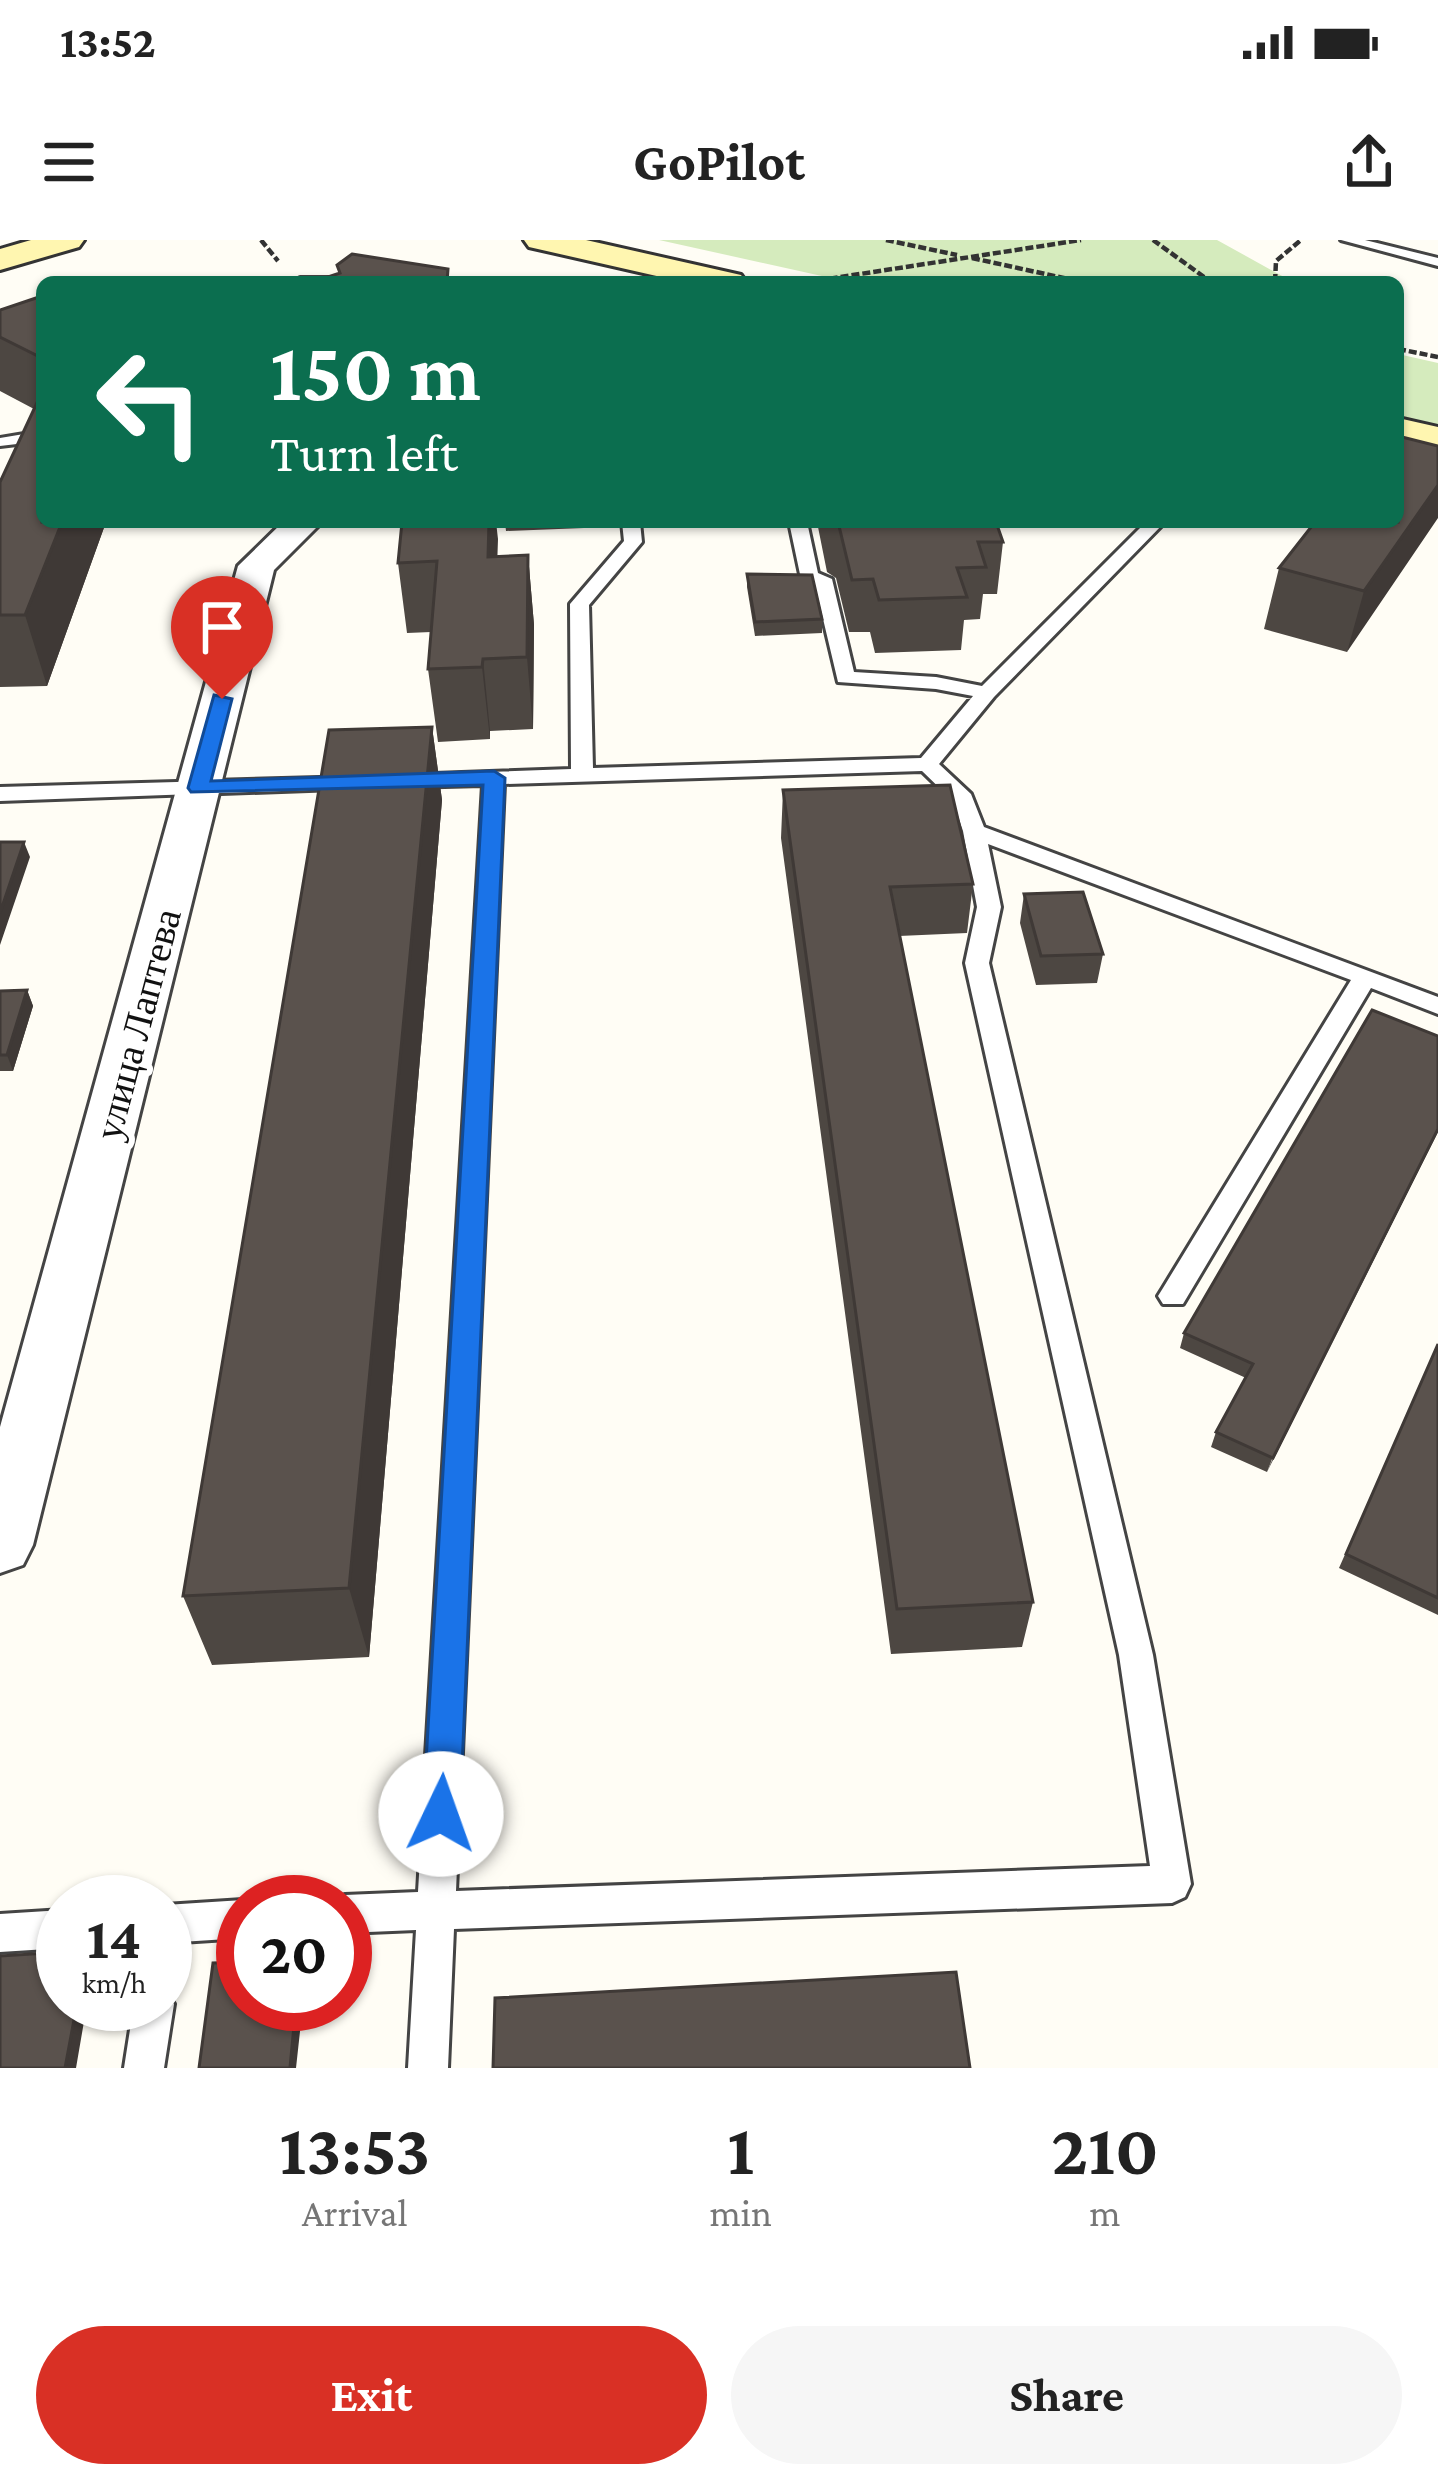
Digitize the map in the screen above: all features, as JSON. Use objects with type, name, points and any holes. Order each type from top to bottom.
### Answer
[{"type":"main road","points":[[0,260],[67,240]]},
{"type":"main road","points":[[541,240],[692,276]]},
{"type":"main road","points":[[1404,431],[1438,439]]},
{"type":"street","name":"улица Лаптева","points":[[0,1545],[256,566],[297,528]]},
{"type":"lane","points":[[1348,240],[1438,262]]},
{"type":"lane","points":[[1392,251],[1438,244]]},
{"type":"lane","points":[[2,444],[36,437]]},
{"type":"lane","points":[[582,775],[579,604],[633,542],[632,528]]},
{"type":"lane","points":[[799,528],[810,579],[823,579],[845,678],[936,683],[987,693]]},
{"type":"lane","points":[[927,764],[987,693],[1150,528]]},
{"type":"lane","points":[[0,794],[927,764],[964,799],[989,907],[977,963],[1136,1655],[1172,1884],[372,1912]]},
{"type":"lane","points":[[428,2068],[494,778]]},
{"type":"lane","points":[[974,831],[1438,1006]]},
{"type":"lane","points":[[1173,1296],[1365,977]]},
{"type":"lane","points":[[0,1933],[36,1931]]},
{"type":"lane","points":[[144,2068],[150,2031]]},
{"type":"path","points":[[886,240],[1055,276]]},
{"type":"path","points":[[844,276],[1081,240]]},
{"type":"path","points":[[1153,240],[1203,276]]},
{"type":"path","points":[[1275,276],[1276,261],[1301,240]]},
{"type":"path","points":[[1404,350],[1438,357]]},
{"type":"green space","points":[[659,240],[1217,240],[1282,276],[822,276]]},
{"type":"green space","points":[[1404,355],[1438,363],[1438,427],[1404,418]]},
{"type":"building","points":[[352,254],[448,269],[447,276],[331,276],[340,273],[337,265]]},
{"type":"building","points":[[36,298],[36,355],[0,337],[0,310]]},
{"type":"building","points":[[36,405],[36,528],[60,528],[25,615],[0,615],[0,482]]},
{"type":"building","points":[[1404,438],[1438,446],[1438,485],[1364,591],[1279,568],[1310,528],[1404,528]]},
{"type":"building","points":[[401,528],[489,528],[488,557],[528,555],[527,657],[483,659],[482,667],[428,669],[437,561],[398,563]]},
{"type":"building","points":[[839,528],[998,528],[1003,542],[978,542],[986,567],[957,568],[967,597],[879,600],[873,579],[852,580]]},
{"type":"building","points":[[747,574],[812,575],[822,619],[755,622]]},
{"type":"building","points":[[432,727],[349,1588],[183,1596],[329,730]]},
{"type":"building","points":[[950,785],[973,884],[890,887],[1033,1602],[897,1609],[783,790]]},
{"type":"building","points":[[0,842],[24,842],[0,913]]},
{"type":"building","points":[[1083,892],[1103,954],[1041,956],[1024,894]]},
{"type":"building","points":[[27,990],[7,1055],[0,1055],[0,991]]},
{"type":"building","points":[[1372,1010],[1438,1036],[1438,1129],[1273,1458],[1216,1432],[1253,1364],[1184,1333]]},
{"type":"building","points":[[1438,1344],[1438,1598],[1346,1554]]},
{"type":"building","points":[[36,1954],[36,2031],[72,2031],[65,2068],[0,2068],[0,1956]]},
{"type":"building","points":[[213,1963],[216,2031],[293,2031],[290,2068],[199,2068]]},
{"type":"building","points":[[956,1972],[970,2068],[493,2068],[495,1998]]},
{"type":"route","points":[[222,699],[199,788],[494,778],[441,1814]]}]
